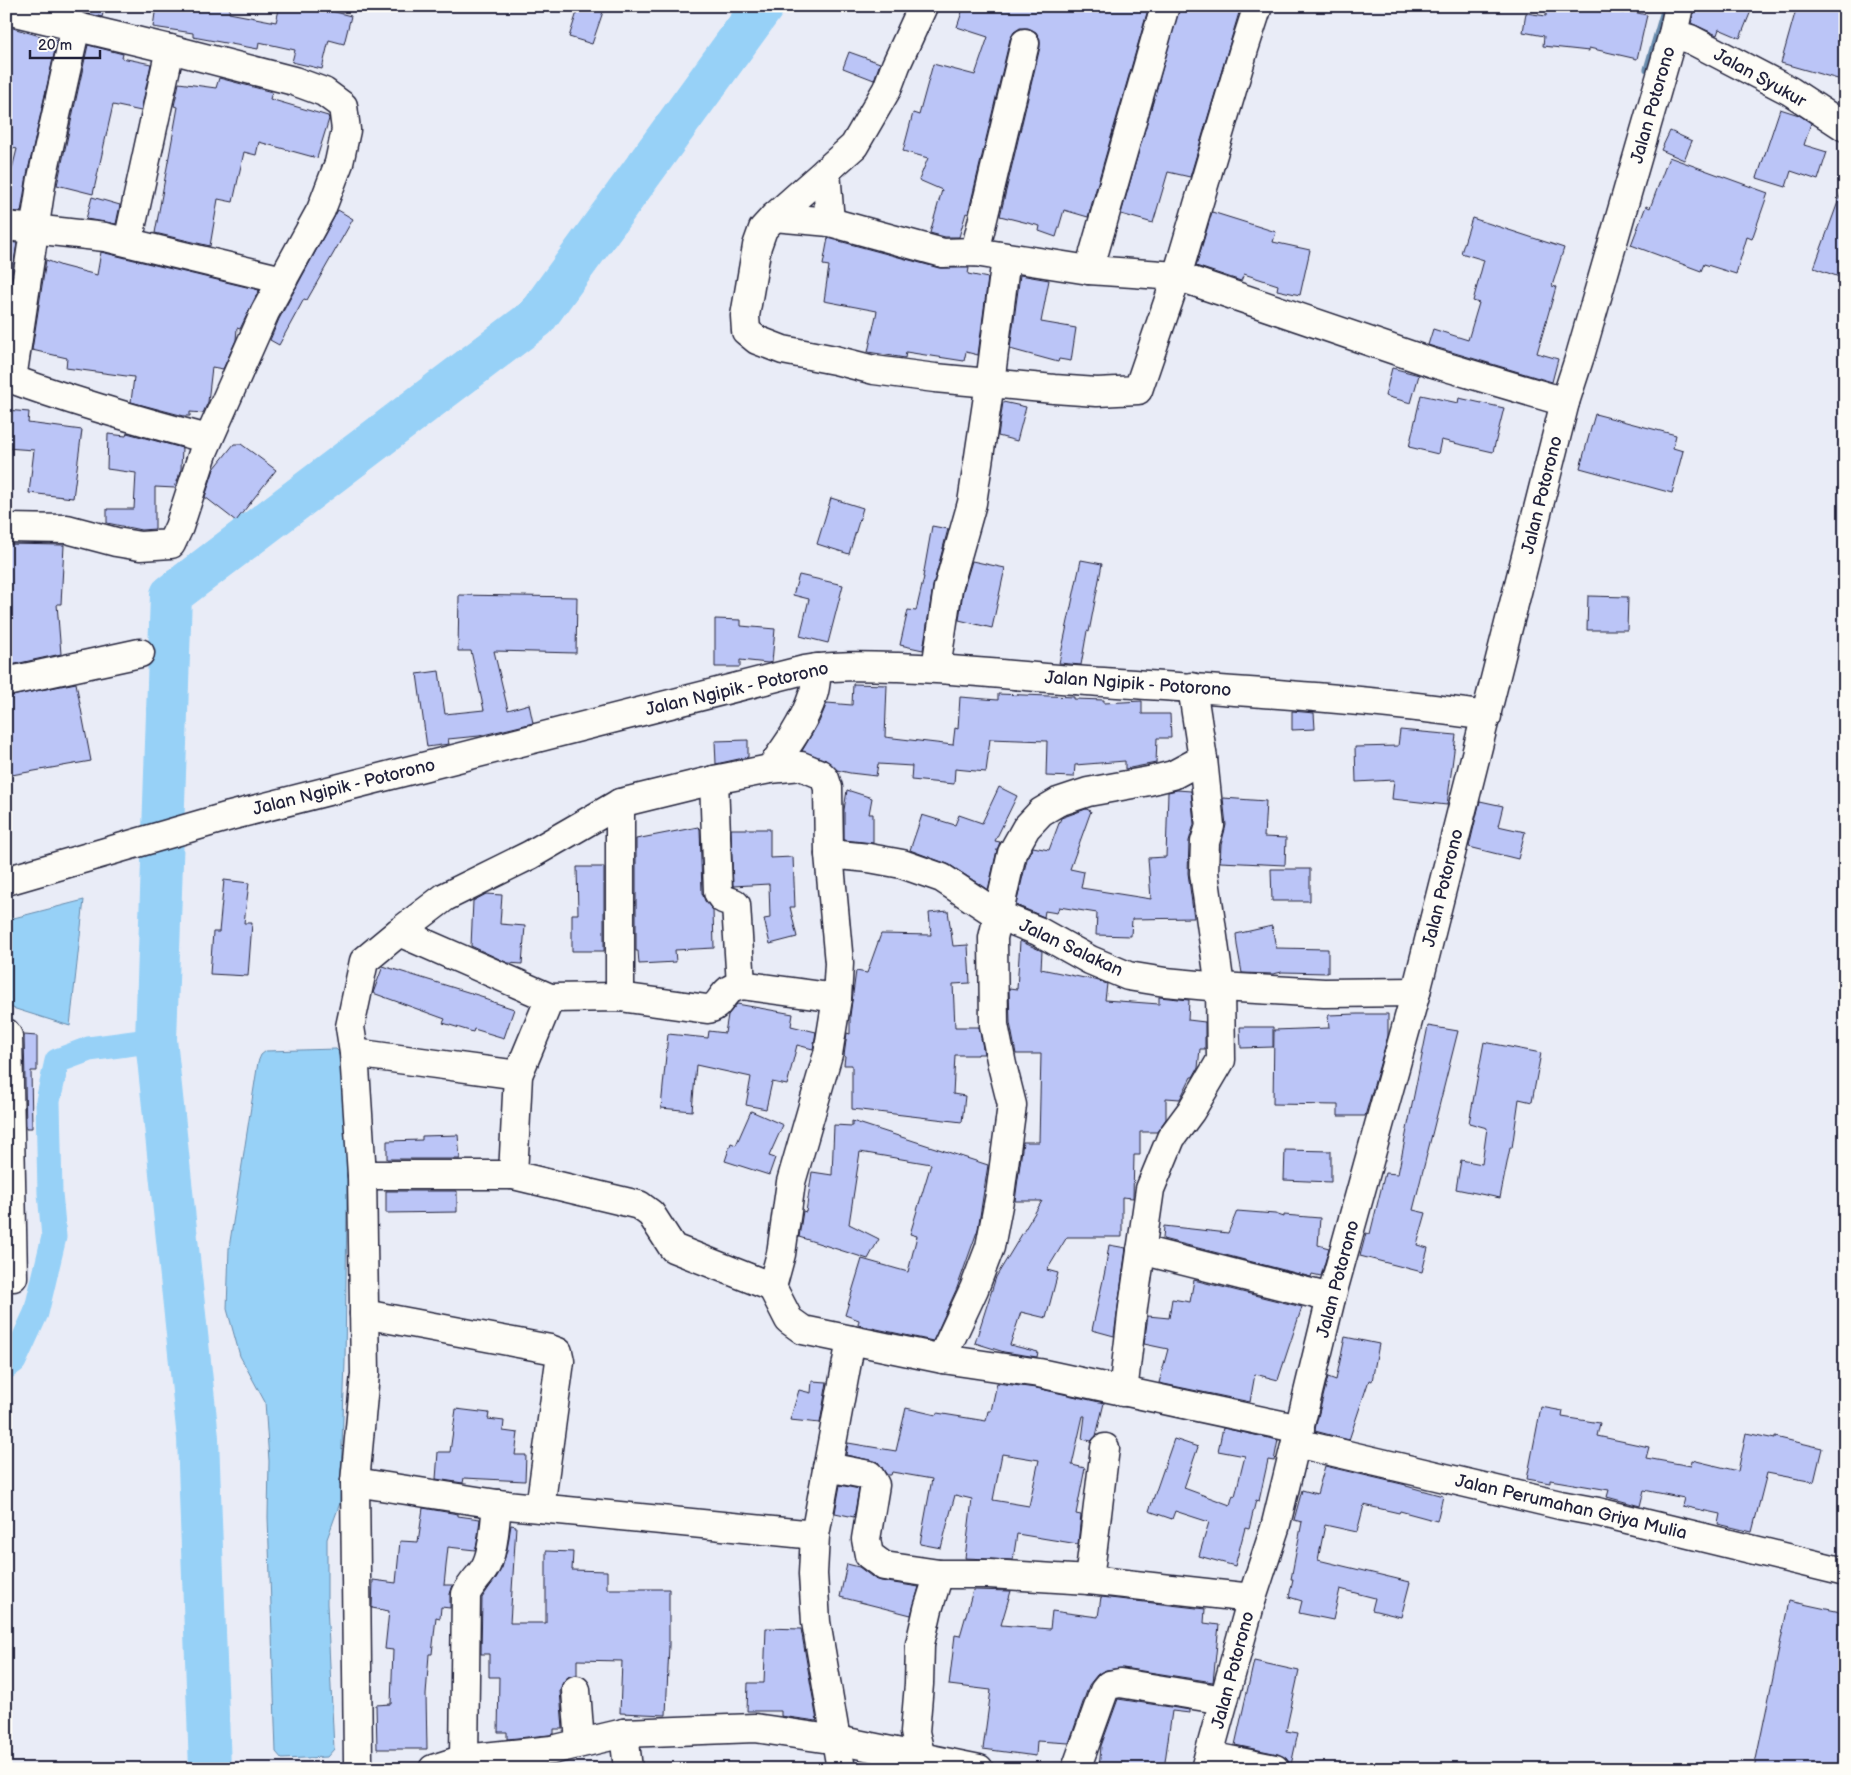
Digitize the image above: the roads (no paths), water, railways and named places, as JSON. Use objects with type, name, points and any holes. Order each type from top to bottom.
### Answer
[{"type":"street","points":[[923,6],[887,89],[854,146],[763,229],[757,246],[745,316],[746,332],[757,340],[784,350],[874,370],[935,378],[1097,392],[1138,390],[1177,276],[1258,6]]},
{"type":"street","points":[[1089,270],[1165,6]]},
{"type":"street","name":"Jalan Potorono","points":[[1207,1762],[1252,1598],[1275,1528],[1332,1298],[1416,992],[1565,402],[1673,34],[1679,6]]},
{"type":"street","points":[[6,10],[34,11],[76,26],[294,81],[324,92],[343,106],[346,130],[339,163],[321,210],[265,312],[208,439],[179,527],[171,544],[140,546],[116,542],[67,529],[6,528]]},
{"type":"street","points":[[76,26],[42,178],[9,378],[40,391],[118,415],[208,439]]},
{"type":"street","name":"Jalan Syukur","points":[[1673,34],[1690,39],[1790,91],[1845,127]]},
{"type":"street","points":[[975,252],[989,186],[1026,43]]},
{"type":"street","points":[[128,242],[170,49]]},
{"type":"street","points":[[826,171],[830,222]]},
{"type":"street","points":[[774,217],[830,222],[943,253],[975,252],[1089,270],[1177,276],[1433,363],[1565,402]]},
{"type":"street","points":[[6,226],[105,237],[283,280]]},
{"type":"street","points":[[936,668],[948,588],[972,504],[1006,258]]},
{"type":"street","points":[[6,682],[140,653]]},
{"type":"street","name":"Jalan Ngipik - Potorono","points":[[19,878],[230,816],[804,670],[840,665],[936,668],[1087,681],[1192,687],[1373,702],[1487,716]]},
{"type":"street","points":[[770,769],[796,733],[814,694],[817,668]]},
{"type":"street","points":[[1123,1392],[1150,1189],[1171,1138],[1191,1110],[1221,1060],[1220,987],[1204,873],[1206,842],[1210,826],[1203,759],[1192,687]]},
{"type":"street","points":[[943,1359],[990,1247],[1000,1195],[1012,1105],[994,1025],[993,938],[1012,853],[1026,828],[1041,812],[1058,802],[1088,792],[1173,775],[1203,759]]},
{"type":"street","points":[[359,1769],[354,1482],[365,1374],[362,1175],[354,1053],[350,1027],[364,961],[445,897],[530,855],[620,803],[714,780],[770,769],[801,766],[820,774],[826,779],[828,788],[829,854],[839,963],[837,998],[828,1054],[791,1182],[781,1254],[772,1287],[673,1248],[651,1214],[639,1205],[513,1175],[362,1175]]},
{"type":"street","points":[[714,780],[718,892],[723,899],[736,905],[741,985]]},
{"type":"street","points":[[620,803],[620,996]]},
{"type":"street","name":"Jalan Salakan","points":[[829,854],[902,864],[942,878],[998,915],[1038,931],[1090,960],[1128,976],[1165,982],[1324,994],[1416,992]]},
{"type":"street","points":[[399,932],[550,998],[620,996],[707,1009],[717,1006],[731,989],[741,985],[837,998]]},
{"type":"street","points":[[513,1175],[518,1075],[550,998]]},
{"type":"street","points":[[6,1033],[8,1036],[13,1277],[6,1276]]},
{"type":"street","points":[[354,1053],[518,1075]]},
{"type":"street","points":[[1141,1250],[1332,1298]]},
{"type":"street","name":"Jalan Perumahan Griya Mulia","points":[[772,1287],[789,1320],[803,1330],[943,1359],[1039,1373],[1123,1392],[1560,1505],[1598,1512],[1845,1572]]},
{"type":"street","points":[[364,1314],[558,1352],[560,1361],[540,1508]]},
{"type":"street","points":[[841,1769],[816,1622],[813,1574],[816,1535],[850,1340]]},
{"type":"street","points":[[1090,1580],[1105,1448]]},
{"type":"street","points":[[827,1467],[869,1475],[875,1485],[866,1539],[869,1555],[884,1566],[939,1574],[989,1574],[1090,1580],[1252,1598]]},
{"type":"street","points":[[354,1482],[497,1504],[816,1535]]},
{"type":"street","points":[[464,1759],[466,1594],[472,1582],[484,1568],[489,1557],[497,1504]]},
{"type":"street","points":[[921,1758],[914,1732],[919,1684],[920,1644],[939,1574]]},
{"type":"street","points":[[1076,1769],[1104,1691],[1109,1685],[1120,1683],[1224,1700]]},
{"type":"street","points":[[576,1690],[580,1743]]},
{"type":"street","points":[[433,1769],[464,1759],[552,1750],[624,1733],[755,1728],[837,1740],[979,1769]]},
{"type":"street","points":[[624,1733],[628,1769]]},
{"type":"street","points":[[1207,1762],[1276,1769]]},
{"type":"water","points":[[84,900],[70,1026],[6,1006],[6,920]]},
{"type":"water","points":[[336,1049],[342,1055],[348,1125],[345,1362],[340,1503],[327,1539],[327,1604],[334,1749],[327,1757],[282,1759],[276,1752],[268,1517],[269,1461],[265,1402],[240,1356],[227,1309],[229,1248],[258,1062],[261,1055],[266,1051]]},
{"type":"waterway","points":[[210,1769],[198,1438],[156,1040],[171,595],[536,318],[763,6]]},
{"type":"waterway","points":[[1647,69],[1665,7]]},
{"type":"waterway","points":[[6,1367],[14,1361],[36,1313],[54,1237],[50,1193],[48,1101],[57,1061],[89,1049],[156,1040]]}]
